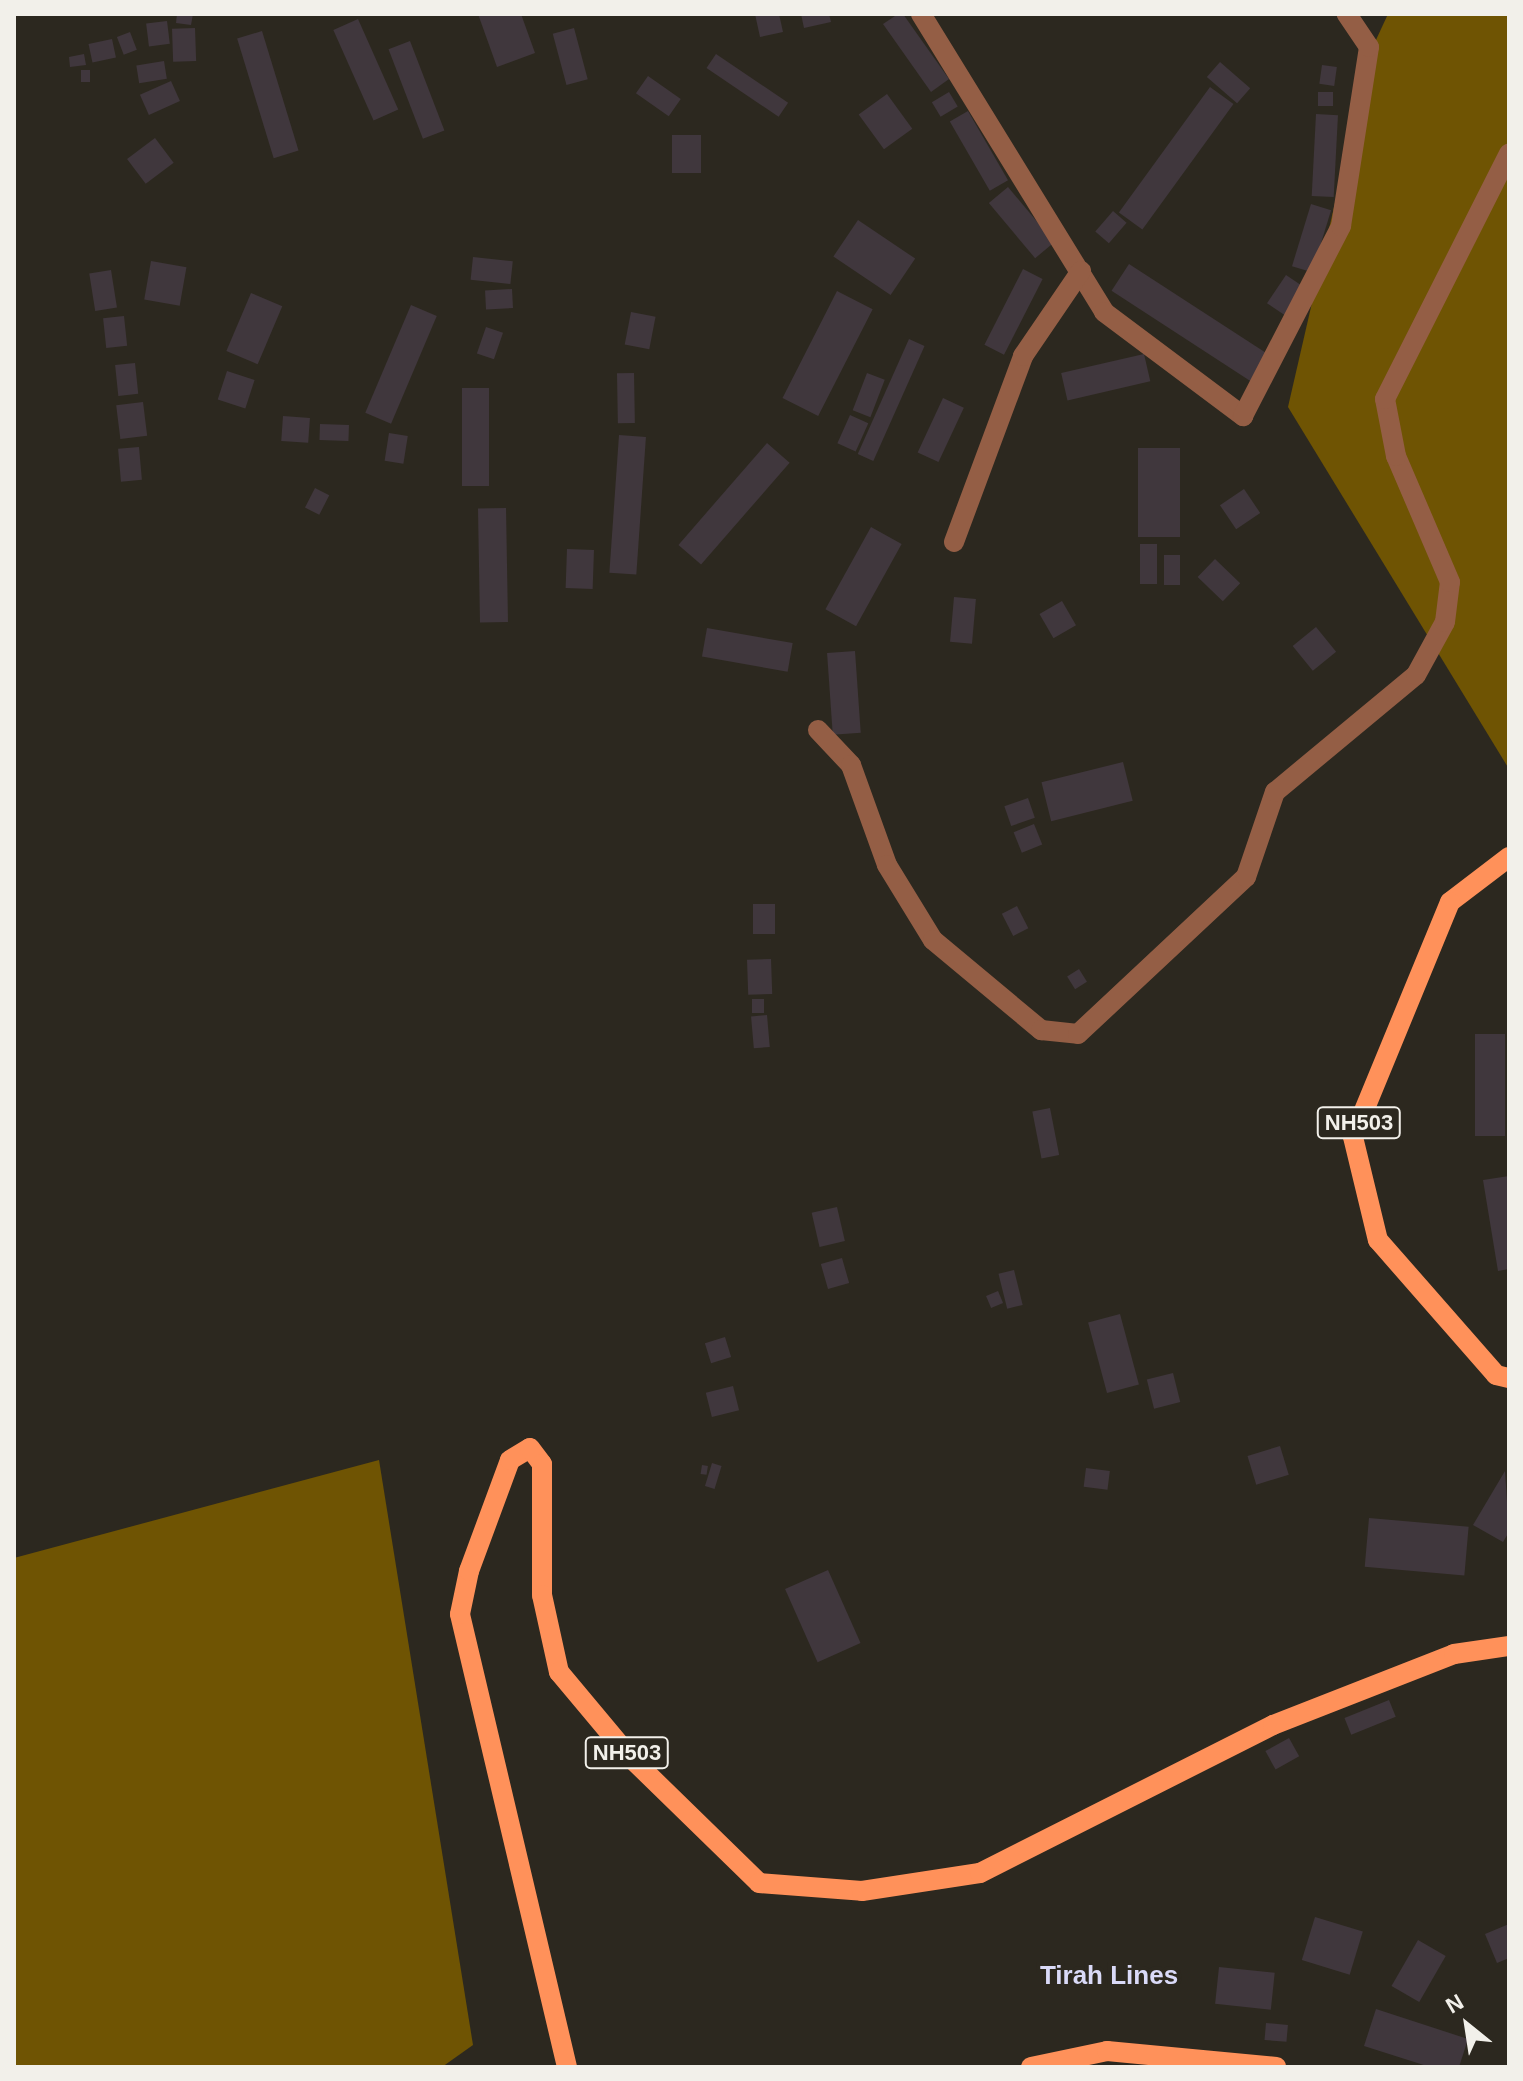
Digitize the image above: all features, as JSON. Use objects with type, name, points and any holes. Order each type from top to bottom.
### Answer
[{"type":"main road","name":"NH503","points":[[1509,857],[1450,902],[1353,1137],[1378,1240],[1496,1375],[1509,1378]]},
{"type":"main road","name":"NH503","points":[[567,2067],[460,1614],[469,1571],[510,1460],[530,1448],[542,1464],[542,1595],[559,1672],[630,1757],[759,1883],[862,1891],[980,1873],[1273,1725],[1454,1654],[1509,1646]]},
{"type":"main road","points":[[1031,2067],[1107,2051],[1276,2067]]},
{"type":"street","points":[[921,14],[1104,312],[1243,416],[1341,226],[1369,47],[1347,14]]},
{"type":"street","points":[[818,730],[851,765],[887,865],[933,940],[1041,1030],[1078,1034],[1246,877],[1275,792],[1416,675],[1445,622],[1450,582],[1396,456],[1385,399],[1509,154]]},
{"type":"street","points":[[954,542],[1023,356],[1081,271]]},
{"type":"shaded area","points":[[1388,14],[1509,14],[1509,769],[1288,407],[1369,55]]},
{"type":"shaded area","points":[[379,1460],[473,2045],[442,2067],[14,2067],[14,1558]]},
{"type":"building","points":[[177,14],[193,14],[191,25],[176,23]]},
{"type":"building","points":[[478,14],[521,14],[535,53],[497,67]]},
{"type":"building","points":[[755,14],[779,14],[783,32],[760,37]]},
{"type":"building","points":[[801,14],[829,14],[831,22],[804,28]]},
{"type":"building","points":[[903,14],[949,79],[931,92],[883,24]]},
{"type":"building","points":[[358,19],[398,109],[374,120],[333,30]]},
{"type":"building","points":[[167,21],[170,44],[149,46],[146,24]]},
{"type":"building","points":[[195,28],[196,61],[173,62],[172,29]]},
{"type":"building","points":[[574,28],[588,79],[566,85],[553,34]]},
{"type":"building","points":[[262,31],[299,151],[274,158],[237,39]]},
{"type":"building","points":[[130,32],[137,50],[124,55],[117,37]]},
{"type":"building","points":[[112,39],[116,58],[92,63],[89,44]]},
{"type":"building","points":[[410,41],[444,131],[423,139],[389,49]]},
{"type":"building","points":[[84,54],[86,65],[70,67],[69,57]]},
{"type":"building","points":[[716,54],[788,103],[779,117],[706,68]]},
{"type":"building","points":[[164,61],[167,79],[139,83],[136,65]]},
{"type":"building","points":[[1220,62],[1250,88],[1237,103],[1207,77]]},
{"type":"building","points":[[1322,65],[1337,67],[1334,86],[1319,84]]},
{"type":"building","points":[[81,70],[90,70],[90,82],[81,82]]},
{"type":"building","points":[[648,76],[681,99],[669,116],[636,93]]},
{"type":"building","points":[[171,81],[180,101],[149,115],[140,95]]},
{"type":"building","points":[[1210,87],[1233,104],[1142,229],[1119,212]]},
{"type":"building","points":[[949,92],[958,107],[941,117],[932,102]]},
{"type":"building","points":[[1318,92],[1333,92],[1333,106],[1318,106]]},
{"type":"building","points":[[887,94],[912,129],[884,149],[859,115]]},
{"type":"building","points":[[968,111],[1008,180],[990,191],[950,122]]},
{"type":"building","points":[[1316,114],[1338,115],[1334,197],[1312,196]]},
{"type":"building","points":[[672,135],[701,135],[701,173],[672,173]]},
{"type":"building","points":[[155,138],[174,163],[146,184],[127,159]]},
{"type":"building","points":[[1008,187],[1054,242],[1035,258],[989,203]]},
{"type":"building","points":[[1311,204],[1331,210],[1312,272],[1292,266]]},
{"type":"building","points":[[1113,211],[1127,223],[1109,243],[1095,231]]},
{"type":"building","points":[[858,220],[915,259],[891,295],[833,256]]},
{"type":"building","points":[[473,257],[513,261],[510,284],[471,280]]},
{"type":"building","points":[[151,261],[186,267],[180,306],[144,299]]},
{"type":"building","points":[[1129,264],[1272,357],[1254,383],[1112,291]]},
{"type":"building","points":[[1023,269],[1043,279],[1004,355],[984,345]]},
{"type":"building","points":[[111,270],[117,308],[95,311],[89,273]]},
{"type":"building","points":[[1286,275],[1304,287],[1285,315],[1267,303]]},
{"type":"building","points":[[512,289],[513,308],[486,309],[485,290]]},
{"type":"building","points":[[837,291],[873,309],[818,416],[783,398]]},
{"type":"building","points":[[251,293],[282,306],[258,364],[226,351]]},
{"type":"building","points":[[411,305],[437,316],[391,424],[365,413]]},
{"type":"building","points":[[631,312],[656,317],[649,349],[625,344]]},
{"type":"building","points":[[124,316],[127,346],[106,348],[103,318]]},
{"type":"building","points":[[486,327],[503,333],[494,359],[477,353]]},
{"type":"building","points":[[909,339],[925,346],[873,461],[858,454]]},
{"type":"building","points":[[1144,354],[1150,381],[1067,400],[1061,373]]},
{"type":"building","points":[[135,363],[138,394],[118,396],[115,365]]},
{"type":"building","points":[[227,371],[255,380],[245,408],[218,400]]},
{"type":"building","points":[[617,373],[634,373],[635,423],[618,423]]},
{"type":"building","points":[[867,373],[885,380],[870,417],[853,410]]},
{"type":"building","points":[[462,388],[489,388],[489,486],[462,486]]},
{"type":"building","points":[[943,398],[964,408],[938,462],[918,452]]},
{"type":"building","points":[[143,402],[147,436],[120,439],[116,405]]},
{"type":"building","points":[[850,415],[868,423],[856,451],[837,443]]},
{"type":"building","points":[[283,416],[310,418],[308,443],[281,441]]},
{"type":"building","points":[[320,424],[349,425],[348,441],[319,440]]},
{"type":"building","points":[[389,433],[408,436],[403,464],[385,461]]},
{"type":"building","points":[[619,435],[646,437],[636,575],[609,573]]},
{"type":"building","points":[[767,443],[790,463],[701,565],[678,545]]},
{"type":"building","points":[[139,447],[142,480],[121,482],[118,449]]},
{"type":"building","points":[[1138,448],[1180,448],[1180,537],[1138,537]]},
{"type":"building","points":[[315,488],[329,495],[319,515],[305,508]]},
{"type":"building","points":[[1244,489],[1260,513],[1236,529],[1220,505]]},
{"type":"building","points":[[478,508],[506,508],[508,622],[480,622]]},
{"type":"building","points":[[871,527],[902,544],[856,626],[825,609]]},
{"type":"building","points":[[1140,544],[1157,544],[1157,584],[1140,584]]},
{"type":"building","points":[[567,549],[594,550],[593,589],[566,588]]},
{"type":"building","points":[[1164,555],[1180,555],[1180,585],[1164,585]]},
{"type":"building","points":[[1215,559],[1240,583],[1223,601],[1198,577]]},
{"type":"building","points":[[954,597],[976,599],[972,644],[950,642]]},
{"type":"building","points":[[1062,601],[1076,625],[1053,638],[1039,614]]},
{"type":"building","points":[[1316,627],[1336,652],[1313,671],[1293,646]]},
{"type":"building","points":[[707,628],[793,643],[788,672],[702,657]]},
{"type":"building","points":[[855,651],[861,733],[833,735],[827,653]]},
{"type":"building","points":[[1123,762],[1133,801],[1051,821],[1041,782]]},
{"type":"building","points":[[1028,798],[1035,818],[1011,826],[1004,806]]},
{"type":"building","points":[[1034,824],[1042,844],[1022,853],[1014,832]]},
{"type":"building","points":[[753,904],[775,904],[775,934],[753,934]]},
{"type":"building","points":[[1017,906],[1028,928],[1013,936],[1002,914]]},
{"type":"building","points":[[771,959],[772,994],[748,995],[747,960]]},
{"type":"building","points":[[1079,969],[1087,982],[1075,989],[1067,976]]},
{"type":"building","points":[[752,999],[764,999],[764,1013],[752,1013]]},
{"type":"building","points":[[767,1015],[770,1047],[754,1048],[751,1016]]},
{"type":"building","points":[[1475,1034],[1505,1034],[1505,1136],[1475,1136]]},
{"type":"building","points":[[1050,1108],[1059,1155],[1041,1159],[1032,1111]]},
{"type":"building","points":[[1509,1176],[1509,1269],[1498,1271],[1483,1180]]},
{"type":"building","points":[[837,1207],[845,1241],[820,1247],[812,1213]]},
{"type":"building","points":[[842,1258],[849,1283],[828,1289],[821,1264]]},
{"type":"building","points":[[1014,1270],[1023,1305],[1007,1309],[998,1274]]},
{"type":"building","points":[[998,1291],[1003,1303],[991,1308],[986,1296]]},
{"type":"building","points":[[1120,1314],[1139,1385],[1107,1393],[1088,1323]]},
{"type":"building","points":[[725,1337],[731,1357],[711,1363],[705,1343]]},
{"type":"building","points":[[1173,1373],[1180,1402],[1154,1409],[1147,1380]]},
{"type":"building","points":[[733,1386],[739,1410],[712,1417],[706,1393]]},
{"type":"building","points":[[1280,1446],[1289,1475],[1256,1485],[1247,1456]]},
{"type":"building","points":[[712,1463],[722,1466],[715,1489],[705,1486]]},
{"type":"building","points":[[702,1465],[708,1466],[707,1475],[701,1474]]},
{"type":"building","points":[[1086,1468],[1110,1471],[1108,1490],[1084,1487]]},
{"type":"building","points":[[1505,1471],[1509,1532],[1503,1542],[1473,1525]]},
{"type":"building","points":[[1369,1518],[1469,1527],[1464,1576],[1365,1567]]},
{"type":"building","points":[[828,1570],[861,1643],[818,1662],[785,1589]]},
{"type":"building","points":[[1389,1700],[1396,1717],[1351,1735],[1344,1718]]},
{"type":"building","points":[[1289,1738],[1299,1756],[1276,1769],[1265,1751]]},
{"type":"building","points":[[1315,1917],[1363,1932],[1350,1975],[1302,1960]]},
{"type":"building","points":[[1509,1924],[1509,1958],[1497,1963],[1485,1934]]},
{"type":"building","points":[[1418,1940],[1446,1956],[1419,2002],[1392,1986]]},
{"type":"building","points":[[1219,1967],[1275,1973],[1271,2010],[1215,2004]]},
{"type":"building","points":[[1376,2009],[1468,2039],[1459,2067],[1430,2067],[1364,2046]]},
{"type":"building","points":[[1266,2023],[1288,2025],[1286,2042],[1265,2040]]},
{"type":"district","name":"Tirah Lines","points":[[1109,1976]]}]
